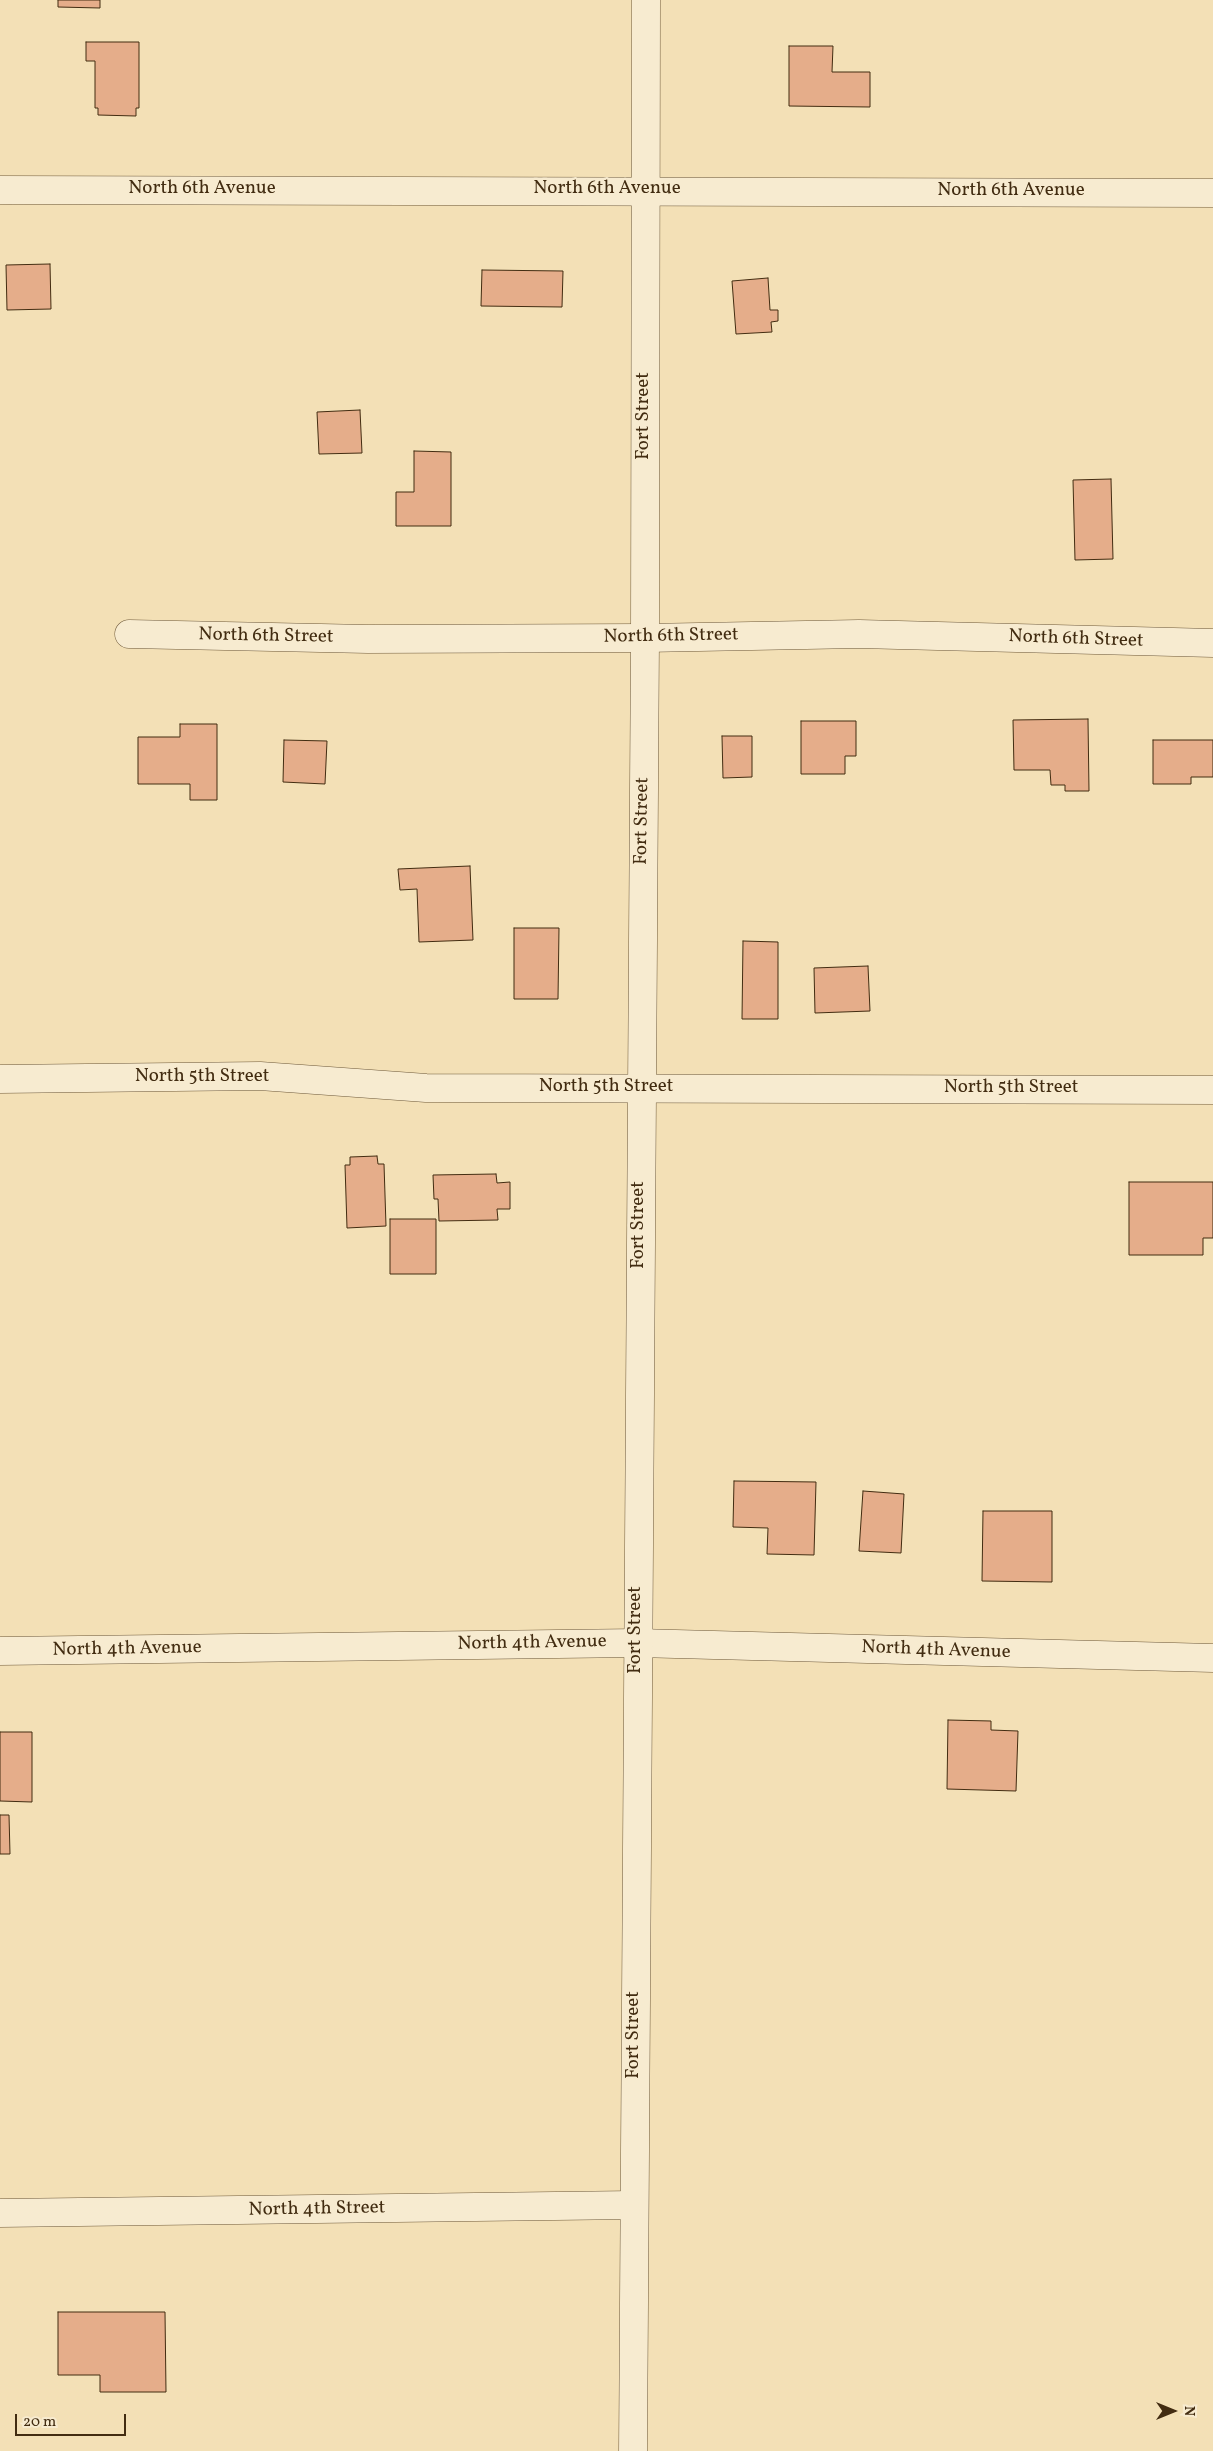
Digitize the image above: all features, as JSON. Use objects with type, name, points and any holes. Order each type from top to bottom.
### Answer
[{"type":"street","name":"Fort Street","points":[[633,2451],[645,638],[646,0]]},
{"type":"street","name":"North 6th Avenue","points":[[0,190],[1213,192]]},
{"type":"street","name":"North 6th Street","points":[[129,634],[368,639],[645,638],[859,634],[1213,644]]},
{"type":"street","name":"North 5th Street","points":[[0,1079],[260,1076],[426,1088],[1213,1090]]},
{"type":"street","name":"North 4th Avenue","points":[[0,1652],[637,1643],[1213,1658]]},
{"type":"street","name":"North 4th Street","points":[[0,2213],[634,2205]]},
{"type":"building","points":[[58,0],[100,0],[100,8],[58,7]]},
{"type":"building","points":[[86,42],[139,42],[139,108],[136,108],[136,116],[98,115],[98,108],[95,108],[95,61],[86,61]]},
{"type":"building","points":[[789,46],[833,46],[832,72],[870,72],[870,107],[789,106]]},
{"type":"building","points":[[50,264],[51,309],[7,310],[6,265]]},
{"type":"building","points":[[482,270],[563,271],[562,307],[481,306]]},
{"type":"building","points":[[768,278],[770,310],[778,310],[778,321],[771,322],[772,332],[736,334],[732,281]]},
{"type":"building","points":[[360,410],[362,453],[319,454],[317,412]]},
{"type":"building","points":[[414,451],[451,452],[451,526],[396,526],[396,492],[414,492]]},
{"type":"building","points":[[1111,479],[1113,559],[1075,560],[1073,480]]},
{"type":"building","points":[[1088,719],[1089,791],[1065,791],[1065,785],[1051,785],[1050,770],[1014,770],[1013,720]]},
{"type":"building","points":[[801,721],[856,721],[856,756],[845,756],[845,774],[801,774]]},
{"type":"building","points":[[180,724],[217,724],[217,800],[190,800],[190,784],[138,784],[138,737],[180,737]]},
{"type":"building","points":[[722,736],[752,736],[752,777],[723,778]]},
{"type":"building","points":[[284,740],[327,741],[325,784],[283,782]]},
{"type":"building","points":[[1153,740],[1213,740],[1213,777],[1191,777],[1191,784],[1153,784]]},
{"type":"building","points":[[470,866],[473,940],[419,942],[417,889],[400,890],[398,869]]},
{"type":"building","points":[[514,928],[559,928],[558,999],[514,999]]},
{"type":"building","points":[[743,941],[778,942],[778,1019],[742,1019]]},
{"type":"building","points":[[868,966],[870,1011],[815,1013],[814,968]]},
{"type":"building","points":[[377,1156],[378,1164],[384,1164],[386,1226],[347,1228],[345,1165],[350,1165],[350,1157]]},
{"type":"building","points":[[496,1174],[497,1183],[510,1182],[510,1209],[497,1209],[498,1220],[439,1221],[438,1199],[434,1199],[433,1175]]},
{"type":"building","points":[[1129,1182],[1213,1182],[1213,1238],[1203,1238],[1203,1255],[1129,1255]]},
{"type":"building","points":[[390,1219],[436,1219],[436,1274],[390,1274]]},
{"type":"building","points":[[734,1481],[816,1482],[814,1555],[767,1554],[768,1528],[733,1527]]},
{"type":"building","points":[[863,1491],[904,1494],[901,1553],[859,1551]]},
{"type":"building","points":[[983,1511],[1052,1511],[1052,1582],[982,1581]]},
{"type":"building","points":[[948,1720],[991,1721],[991,1730],[1018,1731],[1016,1791],[947,1789]]},
{"type":"building","points":[[0,1732],[32,1732],[32,1802],[0,1801]]},
{"type":"building","points":[[0,1815],[9,1815],[10,1854],[0,1854]]},
{"type":"building","points":[[58,2312],[165,2312],[166,2392],[100,2392],[100,2375],[58,2375]]}]
